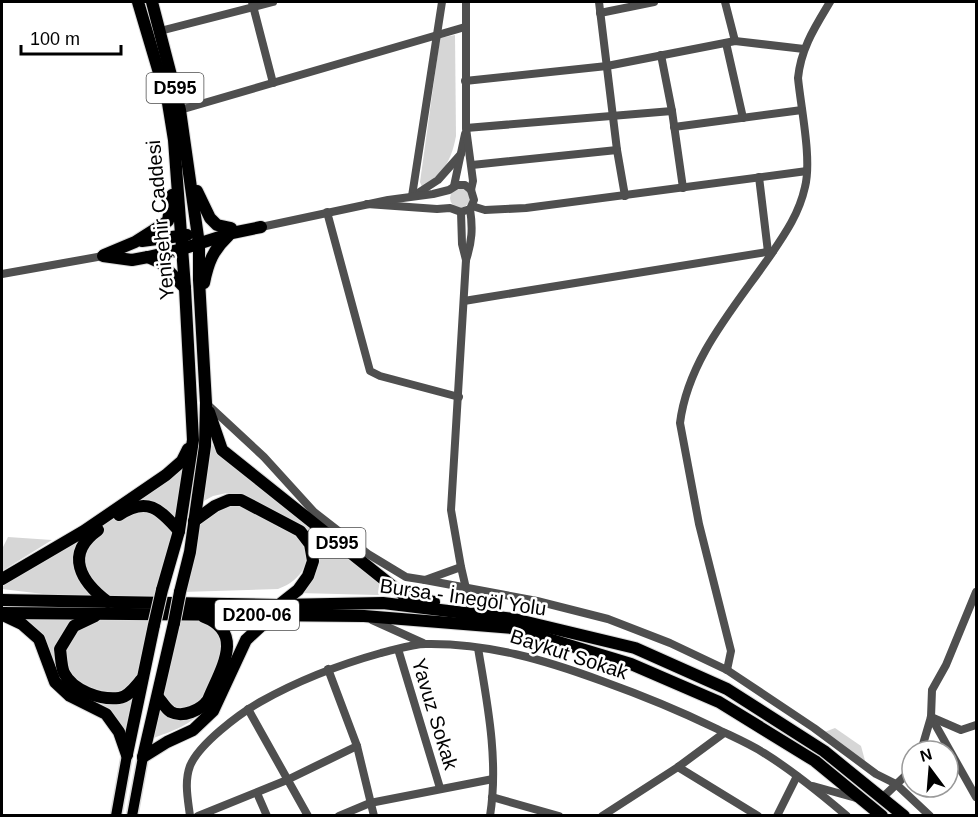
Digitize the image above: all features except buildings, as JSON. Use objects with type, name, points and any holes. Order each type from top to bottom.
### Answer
[{"type":"highway","name":"Yenişehir Caddesi","points":[[138,2],[168,103],[174,140],[193,440]]},
{"type":"highway","name":"Yenişehir Caddesi","points":[[152,2],[180,110],[199,239],[206,403]]},
{"type":"highway","points":[[103,256],[135,242],[168,221],[171,207],[174,140]]},
{"type":"highway","points":[[190,176],[210,218],[217,225],[231,231]]},
{"type":"highway","points":[[103,256],[132,260],[182,249],[199,239],[261,227]]},
{"type":"highway","points":[[201,317],[208,263],[217,246],[231,231]]},
{"type":"highway","points":[[135,242],[181,236],[199,239]]},
{"type":"highway","points":[[148,257],[161,263],[185,288]]},
{"type":"highway","points":[[143,756],[190,552],[205,446],[206,403]]},
{"type":"highway","name":"D595","points":[[206,403],[222,450],[406,597],[514,619]]},
{"type":"highway","points":[[2,579],[84,531],[166,475],[182,461],[193,440]]},
{"type":"highway","name":"D595","points":[[141,680],[178,531],[193,440]]},
{"type":"highway","points":[[143,756],[193,729],[213,711],[246,640],[281,610],[298,590],[308,576],[313,561],[310,544],[300,531],[241,500],[229,500],[215,506],[194,521]]},
{"type":"highway","points":[[109,602],[93,591],[83,578],[79,564],[80,549],[87,538],[129,509],[142,505],[155,507],[178,531]]},
{"type":"highway","name":"Bursa - İnegöl Yolu","points":[[2,600],[109,602],[281,610],[512,628],[631,664],[719,702],[815,761],[882,816]]},
{"type":"highway","name":"Bursa - İnegöl Yolu","points":[[2,614],[200,615],[383,603],[514,619],[635,648],[727,689],[824,751],[904,816]]},
{"type":"highway","points":[[2,614],[22,624],[39,639],[55,682],[70,696],[106,714],[118,732],[127,755]]},
{"type":"highway","points":[[99,614],[74,626],[60,648],[64,673],[77,687],[91,695],[120,698],[132,691],[141,680]]},
{"type":"highway","points":[[158,697],[170,712],[179,714],[189,713],[205,705],[208,700],[227,653],[228,640],[223,629],[213,620],[200,615]]},
{"type":"highway","points":[[127,755],[141,680]]},
{"type":"main road","points":[[116,816],[127,755]]},
{"type":"main road","points":[[132,816],[143,756]]},
{"type":"street","points":[[160,31],[253,4],[273,2]]},
{"type":"street","points":[[412,196],[442,2]]},
{"type":"street","points":[[466,2],[466,128],[472,165],[471,190],[474,200],[468,209],[462,244],[466,260],[452,510],[471,610]]},
{"type":"street","points":[[598,2],[625,196]]},
{"type":"street","points":[[600,12],[649,2]]},
{"type":"street","points":[[725,2],[743,118]]},
{"type":"street","points":[[727,670],[731,651],[699,524],[680,423],[687,390],[699,360],[770,251],[795,218],[805,189],[807,171],[798,78],[804,49],[830,2]]},
{"type":"street","points":[[253,4],[273,83]]},
{"type":"street","points":[[180,110],[465,27]]},
{"type":"street","points":[[465,81],[607,66],[730,42],[804,49]]},
{"type":"street","points":[[660,55],[672,111],[683,188]]},
{"type":"street","points":[[674,127],[802,110]]},
{"type":"street","points":[[466,128],[672,111]]},
{"type":"street","points":[[450,208],[446,197],[461,154],[466,128]]},
{"type":"street","points":[[472,165],[617,150]]},
{"type":"street","points":[[412,196],[438,180],[461,154]]},
{"type":"street","points":[[367,204],[437,209],[526,208],[807,171]]},
{"type":"street","points":[[759,177],[770,251]]},
{"type":"street","points":[[261,227],[465,185],[471,190]]},
{"type":"street","points":[[327,212],[370,371],[380,376],[459,397]]},
{"type":"street","points":[[464,301],[770,251]]},
{"type":"street","points":[[2,274],[103,256]]},
{"type":"street","points":[[206,403],[264,457],[314,512],[378,560],[406,577],[537,601],[608,619],[670,643],[727,670],[814,728],[876,774],[896,784],[930,816]]},
{"type":"street","points":[[425,580],[461,567]]},
{"type":"street","points":[[925,739],[931,717],[932,690],[946,664],[976,592]]},
{"type":"street","points":[[364,616],[424,644]]},
{"type":"street","name":"Baykut Sokak","points":[[190,816],[187,787],[190,766],[211,741],[248,709],[284,688],[328,669],[424,644],[500,649],[527,655],[672,707],[763,752],[810,785],[847,816]]},
{"type":"street","points":[[478,648],[490,720],[493,779],[490,816]]},
{"type":"street","name":"Yavuz Sokak","points":[[398,649],[441,788]]},
{"type":"street","points":[[328,669],[357,746],[374,816]]},
{"type":"street","points":[[248,709],[308,816]]},
{"type":"street","points":[[931,717],[961,730],[976,725]]},
{"type":"street","points":[[931,717],[976,797]]},
{"type":"street","points":[[603,816],[678,767],[724,733]]},
{"type":"street","points":[[198,816],[287,780],[357,746]]},
{"type":"street","points":[[678,767],[758,816]]},
{"type":"street","points":[[777,816],[797,776]]},
{"type":"street","points":[[339,816],[370,803],[493,779]]},
{"type":"street","points":[[882,798],[900,780]]},
{"type":"street","points":[[810,785],[864,801]]},
{"type":"street","points":[[257,793],[267,816]]},
{"type":"street","points":[[492,797],[560,816]]},
{"type":"shaded area","points":[[455,35],[456,136],[452,153],[445,166],[422,187],[420,182],[440,38]]},
{"type":"shaded area","points":[[460,188],[467,191],[470,198],[467,205],[460,208],[453,205],[450,198],[453,191]]},
{"type":"shaded area","points":[[193,440],[159,602],[109,602],[2,589],[166,475]]},
{"type":"shaded area","points":[[210,443],[245,474],[396,594],[298,593],[317,562],[316,545],[303,528],[245,495],[227,493],[213,496],[200,503]]},
{"type":"shaded area","points":[[229,504],[253,510],[289,531],[302,544],[306,559],[300,574],[294,580],[278,589],[182,592],[197,524]]},
{"type":"shaded area","points":[[8,537],[52,540],[2,571],[2,549]]},
{"type":"shaded area","points":[[157,614],[127,755],[119,732],[55,682],[39,639],[2,615]]},
{"type":"shaded area","points":[[176,614],[200,615],[228,640],[208,700],[179,714],[158,697]]},
{"type":"shaded area","points":[[157,706],[170,715],[206,706],[188,723],[151,739]]},
{"type":"shaded area","points":[[835,728],[861,746],[867,768],[822,733]]}]
